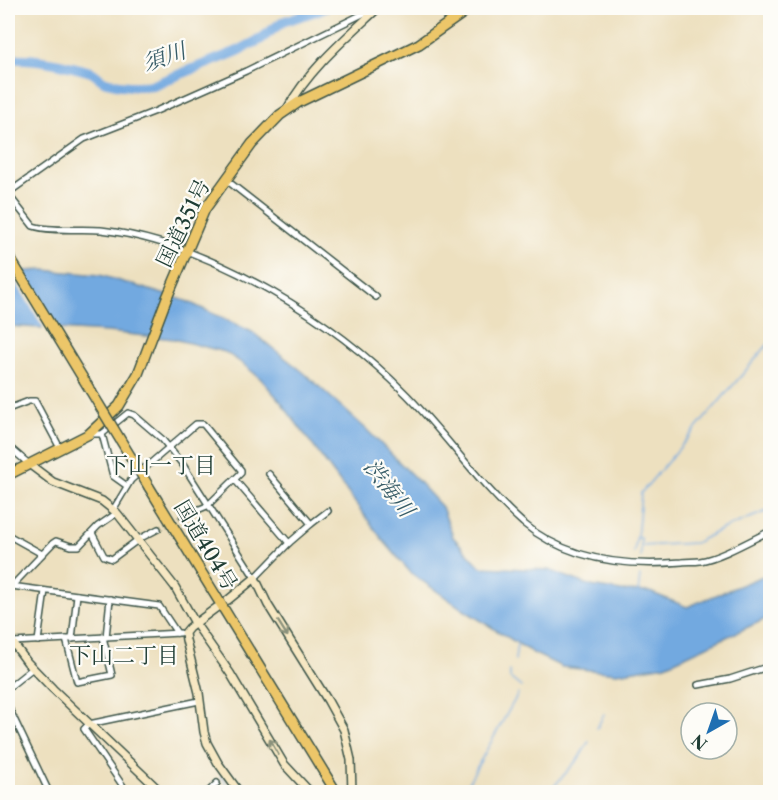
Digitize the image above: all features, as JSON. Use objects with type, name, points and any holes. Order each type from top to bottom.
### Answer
[{"type":"highway","name":"国道351号","points":[[8,475],[89,434],[119,406],[138,374],[205,209],[225,179],[271,123],[287,109],[419,44],[470,8]]},
{"type":"highway","name":"国道404号","points":[[8,255],[336,792]]},
{"type":"street","points":[[287,109],[295,94],[323,62],[377,8]]},
{"type":"street","points":[[377,8],[246,71],[156,111],[84,139],[8,193],[28,222],[38,227],[101,230],[186,252],[270,290],[338,334],[406,394],[524,523],[559,545],[592,557],[615,562],[668,564],[700,561],[771,531]]},
{"type":"street","points":[[225,179],[376,297]]},
{"type":"street","points":[[8,409],[29,401],[35,402],[60,448]]},
{"type":"street","points":[[89,434],[102,434],[128,413],[131,414],[169,447],[191,476],[207,506],[255,578],[268,605],[328,700],[344,730],[351,760],[352,792]]},
{"type":"street","points":[[9,588],[56,542],[79,546],[115,511],[127,486],[196,424],[203,424],[241,470],[241,473],[207,506],[183,516]]},
{"type":"street","points":[[102,434],[113,476],[127,486]]},
{"type":"street","points":[[8,446],[53,482],[102,501],[115,511],[175,587],[195,623],[230,673],[284,764],[310,792]]},
{"type":"street","points":[[269,474],[311,524]]},
{"type":"street","points":[[235,480],[289,543]]},
{"type":"street","points":[[228,600],[255,578],[289,543],[328,511]]},
{"type":"street","points":[[92,533],[104,556],[112,558],[158,529]]},
{"type":"street","points":[[8,535],[42,554]]},
{"type":"street","points":[[9,588],[159,606],[181,633],[199,701],[207,743],[239,792]]},
{"type":"street","points":[[38,641],[45,591]]},
{"type":"street","points":[[77,595],[69,639],[77,682],[112,675],[104,637],[110,599]]},
{"type":"street","points":[[10,639],[38,641],[181,633],[216,608]]},
{"type":"street","points":[[10,639],[33,668],[160,792]]},
{"type":"street","points":[[698,685],[730,679],[771,666]]},
{"type":"street","points":[[8,688],[33,668]]},
{"type":"street","points":[[127,792],[83,730],[89,724],[199,701]]},
{"type":"street","points":[[8,706],[50,792]]},
{"type":"street","points":[[208,792],[217,783]]},
{"type":"water","name":"渋海川","points":[[44,270],[100,275],[186,301],[252,332],[303,372],[365,428],[419,482],[442,507],[453,537],[481,567],[549,570],[591,586],[621,591],[650,592],[687,607],[770,573],[770,617],[666,665],[617,673],[562,667],[533,653],[464,610],[411,573],[382,539],[280,401],[261,379],[225,352],[174,339],[8,326],[8,272]]},
{"type":"pier","points":[[20,268],[60,333],[46,332],[8,269]]},
{"type":"waterway","name":"須川","points":[[8,59],[29,59],[60,64],[91,72],[104,81],[118,84],[153,85],[238,51],[261,39],[282,22],[325,8]]},
{"type":"waterway","points":[[634,553],[641,493],[770,342]]},
{"type":"waterway","points":[[641,557],[641,546],[695,543],[722,529],[770,510]]},
{"type":"waterway","points":[[637,538],[641,538],[641,545]]},
{"type":"waterway","points":[[638,593],[640,576]]},
{"type":"waterway","points":[[515,660],[517,644]]},
{"type":"waterway","points":[[510,671],[510,678],[521,687]]},
{"type":"waterway","points":[[463,792],[518,694]]},
{"type":"waterway","points":[[597,728],[604,714]]},
{"type":"waterway","points":[[549,792],[579,758],[589,741]]},
{"type":"waterway","points":[[221,775],[232,792]]},
{"type":"tunnel","points":[[158,529],[183,516]]},
{"type":"district","name":"下山一丁目","points":[[161,465]]},
{"type":"district","name":"下山二丁目","points":[[124,655]]}]
